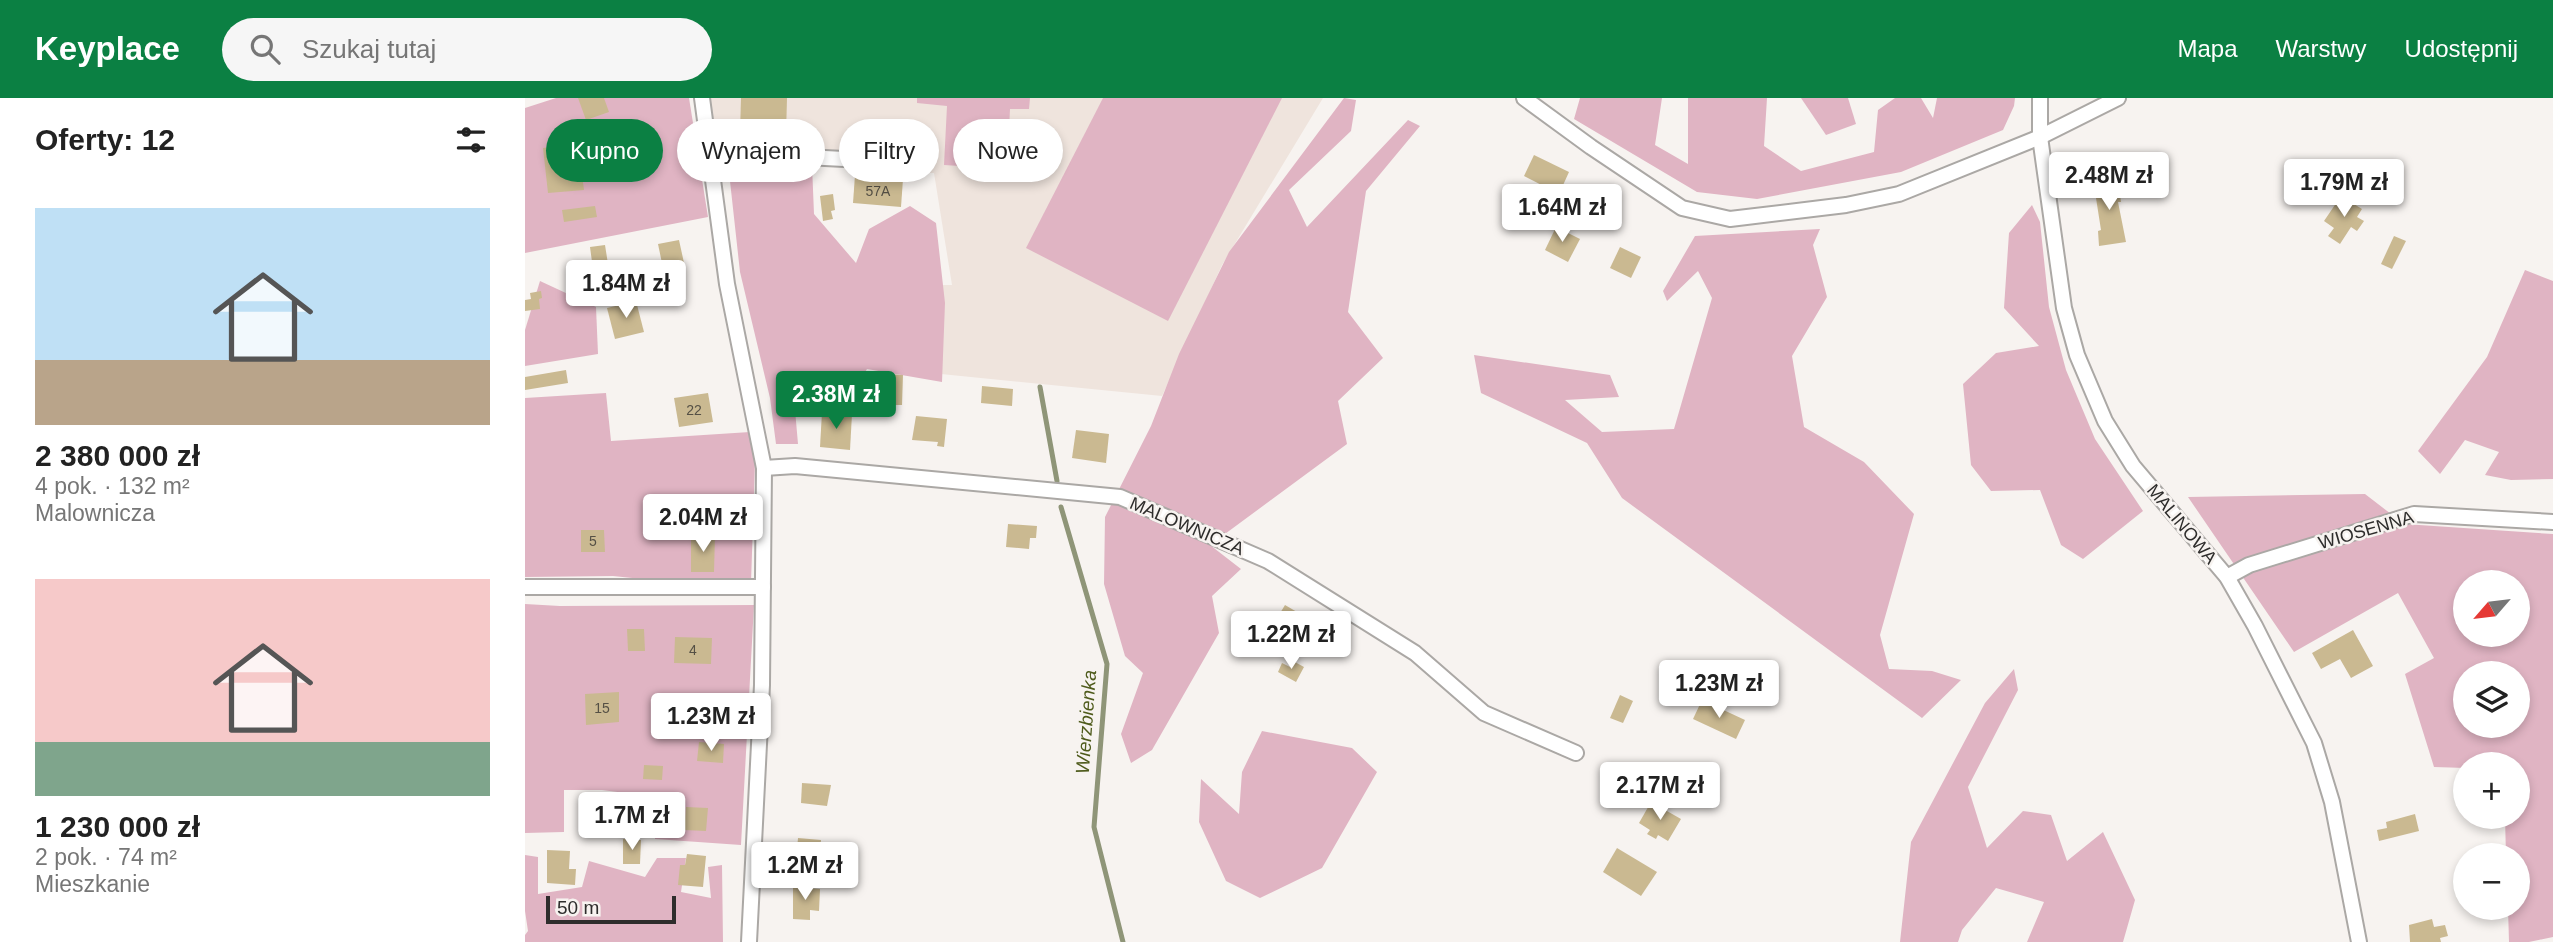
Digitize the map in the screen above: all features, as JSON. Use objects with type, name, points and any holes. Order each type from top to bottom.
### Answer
[{"type":"street","points":[[702,98],[706,119]]},
{"type":"street","points":[[1524,98],[1682,208],[1730,219],[1846,205],[1899,194],[2040,137],[2118,98]]},
{"type":"street","name":"MALINOWA","points":[[2040,98],[2040,137],[2064,308],[2077,355],[2105,421],[2133,466],[2227,577],[2314,743],[2332,802],[2359,942]]},
{"type":"street","points":[[712,182],[727,284],[764,468],[762,685],[749,942]]},
{"type":"street","name":"MALOWNICZA","points":[[764,468],[795,466],[1120,497],[1278,567],[1415,653],[1489,717],[1576,753]]},
{"type":"street","name":"WIOSENNA","points":[[2227,577],[2249,565],[2414,514],[2553,522]]},
{"type":"street","points":[[525,587],[763,587]]},
{"type":"shaded area","points":[[556,98],[689,98],[692,119],[677,119],[677,182],[702,182],[708,217],[525,253],[525,108]]},
{"type":"shaded area","points":[[710,98],[1323,98],[1222,265],[1162,396],[941,374],[927,285],[952,285],[935,182],[939,182],[939,119],[839,119],[839,152],[825,151],[825,119],[713,119]]},
{"type":"shaded area","points":[[917,98],[1030,98],[1029,109],[1010,109],[1010,119],[953,119],[953,166],[944,165],[947,106],[917,103]]},
{"type":"shaded area","points":[[1103,98],[1282,98],[1168,321],[1026,248],[1060,182],[1063,182],[1063,176]]},
{"type":"shaded area","points":[[1344,98],[1356,100],[1351,131],[1289,190],[1307,227],[1408,120],[1420,126],[1366,191],[1348,312],[1383,358],[1338,401],[1347,444],[1210,545],[1241,569],[1212,596],[1219,633],[1152,750],[1131,763],[1121,734],[1143,673],[1125,656],[1104,584],[1105,517],[1151,426],[1179,354],[1229,252]]},
{"type":"shaded area","points":[[1580,98],[1662,98],[1655,145],[1688,164],[1688,98],[1767,98],[1764,146],[1801,171],[1874,152],[1878,110],[1895,98],[1921,98],[1933,118],[1937,98],[2015,98],[2003,130],[1901,172],[1757,199],[1697,192],[1574,119]]},
{"type":"shaded area","points":[[1801,98],[1848,98],[1856,124],[1826,135]]},
{"type":"shaded area","points":[[730,182],[813,182],[814,214],[856,263],[869,229],[910,206],[936,223],[945,303],[942,382],[867,369],[854,391],[794,398],[798,444],[776,444],[770,398],[740,272]]},
{"type":"shaded area","points":[[2032,205],[2040,222],[2049,307],[2066,370],[2095,439],[2143,511],[2083,559],[2061,545],[2040,490],[1991,491],[1971,465],[1963,384],[1996,353],[2039,346],[2004,308],[2009,233]]},
{"type":"shaded area","points":[[1820,229],[1813,245],[1827,297],[1792,356],[1804,427],[1864,462],[1914,514],[1880,635],[1889,669],[1932,671],[1961,680],[1922,718],[1622,498],[1587,443],[1481,393],[1474,355],[1610,375],[1619,397],[1565,400],[1602,432],[1674,429],[1712,298],[1698,271],[1667,301],[1663,291],[1695,236]]},
{"type":"shaded area","points":[[2525,270],[2553,281],[2553,479],[2511,480],[2485,475],[2499,452],[2465,440],[2440,474],[2418,451],[2487,357]]},
{"type":"shaded area","points":[[540,281],[596,307],[598,354],[525,366],[525,330]]},
{"type":"shaded area","points":[[606,393],[611,441],[750,432],[755,462],[751,583],[680,583],[613,576],[525,577],[525,398]]},
{"type":"shaded area","points":[[2365,494],[2404,524],[2553,534],[2553,937],[2529,942],[2509,942],[2508,920],[2530,920],[2530,843],[2506,843],[2505,829],[2530,829],[2530,752],[2453,752],[2453,768],[2434,767],[2405,674],[2434,658],[2398,593],[2294,652],[2188,497]]},
{"type":"shaded area","points":[[525,604],[754,605],[741,845],[655,839],[656,797],[602,790],[564,790],[564,832],[525,833]]},
{"type":"shaded area","points":[[2014,669],[2018,690],[1968,787],[1987,848],[2023,811],[2051,815],[2067,861],[2103,832],[2135,900],[2123,942],[2027,942],[2044,902],[1996,888],[1962,930],[1958,942],[1900,942],[1911,842],[1985,703]]},
{"type":"shaded area","points":[[1262,731],[1352,748],[1377,772],[1322,868],[1260,898],[1226,881],[1199,822],[1201,779],[1239,814],[1242,772]]},
{"type":"shaded area","points":[[525,855],[538,857],[538,894],[582,887],[589,861],[645,877],[657,858],[686,858],[681,892],[711,898],[708,867],[722,865],[723,942],[525,942],[528,931],[525,911]]},
{"type":"building","points":[[578,98],[604,98],[609,112],[586,119]]},
{"type":"building","points":[[741,98],[787,98],[786,119],[740,119]]},
{"type":"building","points":[[543,148],[546,148],[546,175]]},
{"type":"building","points":[[1534,155],[1569,172],[1559,194],[1524,176]]},
{"type":"building","points":[[2118,180],[2121,202],[2118,202],[2126,242],[2099,246],[2098,231],[2101,230],[2091,183]]},
{"type":"building","points":[[547,182],[583,182],[584,190],[548,193]]},
{"type":"building","points":[[854,182],[903,182],[901,207],[853,203]]},
{"type":"building","points":[[833,194],[833,219],[823,221],[820,196]]},
{"type":"building","points":[[2341,196],[2362,209],[2357,217],[2364,221],[2357,231],[2351,227],[2340,244],[2328,236],[2334,228],[2324,221]]},
{"type":"building","points":[[595,206],[597,217],[564,222],[562,210]]},
{"type":"building","points":[[1556,227],[1580,239],[1568,262],[1545,250]]},
{"type":"building","points":[[2394,236],[2406,241],[2392,269],[2381,264]]},
{"type":"building","points":[[679,240],[684,263],[663,268],[658,244]]},
{"type":"building","points":[[605,245],[608,264],[603,265],[605,282],[595,284],[590,247]]},
{"type":"building","points":[[1620,247],[1641,257],[1631,278],[1610,268]]},
{"type":"building","points":[[541,291],[540,309],[525,311],[525,300],[531,299],[530,293]]},
{"type":"building","points":[[636,301],[644,332],[615,339],[607,308]]},
{"type":"building","points":[[566,370],[568,383],[525,390],[525,377]]},
{"type":"building","points":[[887,374],[903,375],[902,405],[886,405]]},
{"type":"building","points":[[982,386],[1013,389],[1012,406],[981,403]]},
{"type":"building","points":[[708,393],[713,422],[679,427],[674,398]]},
{"type":"building","points":[[822,412],[852,414],[850,450],[820,447]]},
{"type":"building","points":[[916,416],[947,419],[944,447],[937,446],[938,442],[912,440]]},
{"type":"building","points":[[1076,430],[1109,434],[1106,463],[1072,458]]},
{"type":"building","points":[[1008,524],[1037,526],[1036,538],[1030,538],[1029,549],[1006,547]]},
{"type":"building","points":[[581,530],[604,530],[605,552],[581,552]]},
{"type":"building","points":[[691,535],[715,536],[714,572],[691,572]]},
{"type":"building","points":[[1285,605],[1297,612],[1287,630],[1293,634],[1290,640],[1271,628]]},
{"type":"building","points":[[627,629],[644,629],[645,651],[628,651]]},
{"type":"building","points":[[2353,630],[2373,666],[2351,678],[2340,659],[2321,669],[2312,653]]},
{"type":"building","points":[[675,637],[712,638],[711,664],[674,663]]},
{"type":"building","points":[[1293,661],[1304,667],[1296,682],[1278,672],[1282,663],[1290,667]]},
{"type":"building","points":[[619,692],[619,722],[586,725],[585,694]]},
{"type":"building","points":[[685,695],[715,698],[714,708],[709,708],[708,719],[684,716]]},
{"type":"building","points":[[1620,695],[1633,701],[1623,723],[1610,718]]},
{"type":"building","points":[[1702,700],[1745,720],[1736,739],[1693,719]]},
{"type":"building","points":[[699,742],[724,744],[723,763],[697,761]]},
{"type":"building","points":[[644,765],[663,766],[662,780],[643,779]]},
{"type":"building","points":[[802,783],[831,785],[827,806],[801,803]]},
{"type":"building","points":[[1651,802],[1681,819],[1668,841],[1658,835],[1656,839],[1647,834],[1650,830],[1639,823]]},
{"type":"building","points":[[583,803],[609,805],[608,830],[581,828]]},
{"type":"building","points":[[686,807],[708,808],[706,831],[684,830]]},
{"type":"building","points":[[2415,814],[2419,831],[2379,841],[2377,830],[2387,828],[2386,822]]},
{"type":"building","points":[[798,838],[821,840],[819,862],[796,861]]},
{"type":"building","points":[[623,839],[641,840],[640,864],[623,864]]},
{"type":"building","points":[[1617,848],[1657,872],[1641,896],[1603,872]]},
{"type":"building","points":[[547,850],[570,851],[569,869],[576,869],[575,885],[547,883]]},
{"type":"building","points":[[687,854],[706,856],[703,887],[678,885],[680,865],[685,865]]},
{"type":"building","points":[[830,866],[856,866],[856,876],[829,875]]},
{"type":"building","points":[[793,887],[820,889],[819,911],[810,910],[810,920],[793,919]]},
{"type":"building","points":[[2432,919],[2434,927],[2445,925],[2448,936],[2440,938],[2441,942],[2410,942],[2409,925]]},
{"type":"waterway","name":"Wierzbienka","points":[[1040,387],[1057,481]]},
{"type":"waterway","name":"Wierzbienka","points":[[1061,507],[1107,664],[1094,827],[1123,942]]}]
